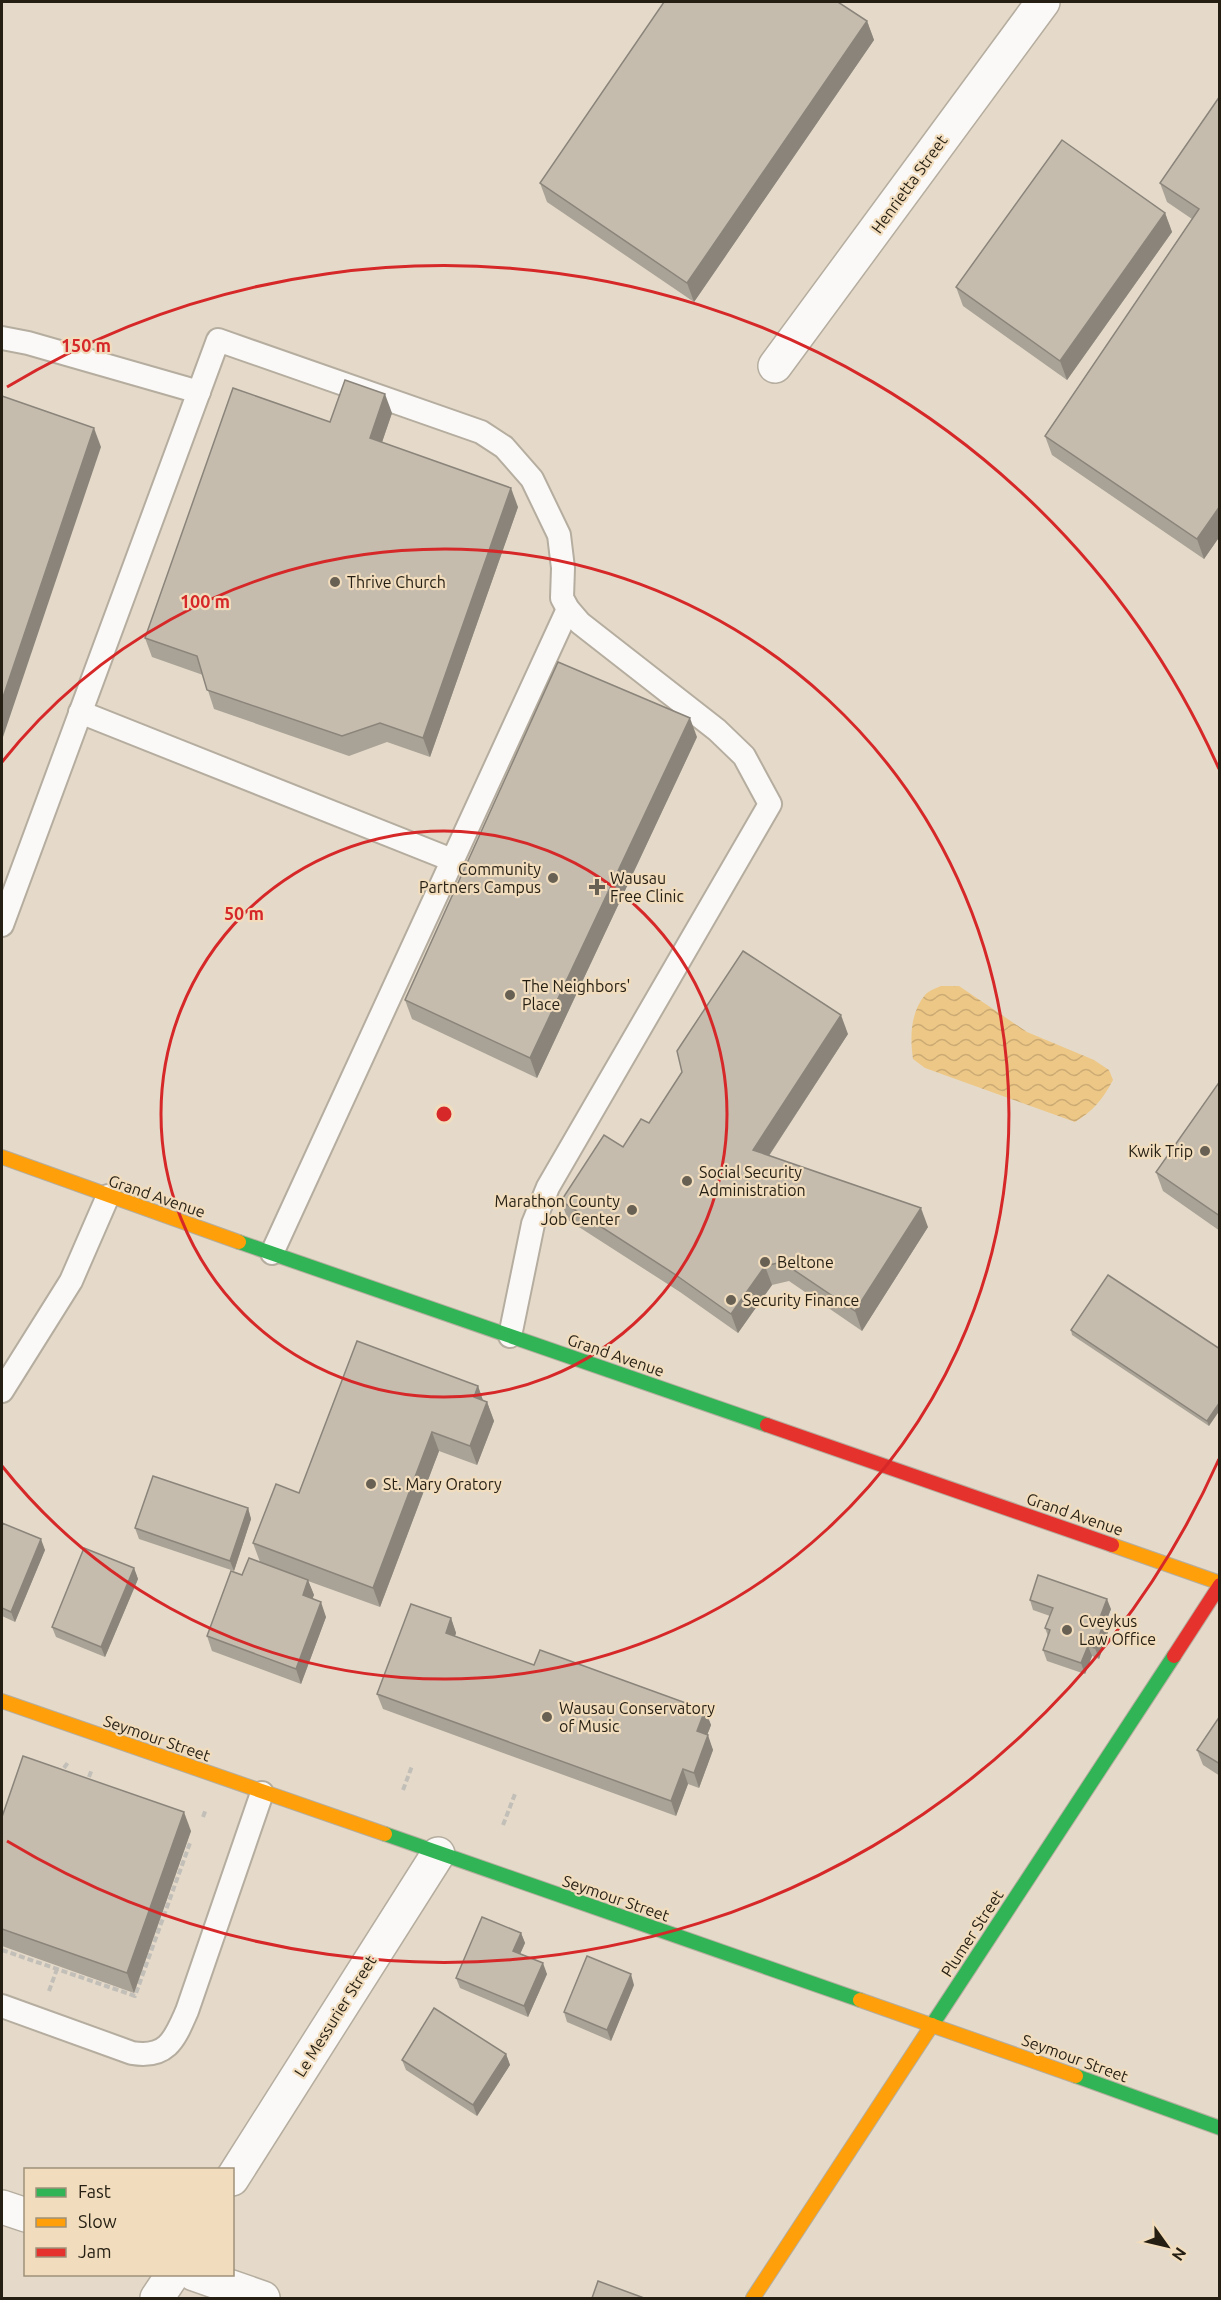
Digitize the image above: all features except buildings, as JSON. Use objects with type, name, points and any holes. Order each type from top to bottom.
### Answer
[{"type":"street","name":"Henrietta Street","points":[[775,366],[1043,2]]},
{"type":"street","name":"Grand Avenue","points":[[2,1157],[1220,1584]]},
{"type":"street","name":"Plumer Street","points":[[753,2298],[1220,1584]]},
{"type":"street","name":"Seymour Street","points":[[2,1701],[933,2025],[1220,2128]]},
{"type":"street","name":"Le Messurier Street","points":[[234,2176],[438,1854]]},
{"type":"street","points":[[2,2207],[24,2215]]},
{"type":"street","points":[[157,2298],[171,2276]]},
{"type":"street","points":[[200,2276],[263,2298]]},
{"type":"lane","points":[[2,338],[28,343],[199,392]]},
{"type":"lane","points":[[2,925],[218,340],[481,432],[504,447],[518,461],[536,488],[559,535],[563,568],[562,598],[568,609],[580,623],[717,730],[744,756],[770,804],[549,1188],[533,1224],[510,1336]]},
{"type":"lane","points":[[272,1253],[568,609]]},
{"type":"lane","points":[[80,712],[453,860]]},
{"type":"lane","points":[[2,1391],[71,1281],[108,1196]]},
{"type":"lane","points":[[2,2006],[132,2053],[151,2054],[166,2048],[177,2033],[187,2011],[262,1793]]},
{"type":"path","points":[[403,1790],[412,1766]]},
{"type":"path","points":[[503,1825],[515,1794]]},
{"type":"path","points":[[2,1950],[135,1996],[190,1844]]},
{"type":"path","points":[[50,1990],[57,1969]]},
{"type":"water","points":[[941,986],[959,986],[1027,1032],[1094,1060],[1109,1070],[1113,1080],[1097,1104],[1075,1122],[925,1068],[913,1059],[914,1018],[925,995]]},
{"type":"traffic: fast","points":[[239,1242],[767,1425]]},
{"type":"traffic: fast","points":[[932,2025],[1174,1656]]},
{"type":"traffic: fast","points":[[385,1834],[860,2000]]},
{"type":"traffic: fast","points":[[1076,2076],[1220,2128]]},
{"type":"traffic: slow","points":[[2,1157],[239,1242]]},
{"type":"traffic: slow","points":[[1112,1545],[1220,1583]]},
{"type":"traffic: slow","points":[[2,1701],[385,1834]]},
{"type":"traffic: slow","points":[[860,2000],[1076,2076]]},
{"type":"traffic: slow","points":[[753,2298],[932,2025]]},
{"type":"traffic: jam","points":[[767,1425],[1112,1545]]},
{"type":"traffic: jam","points":[[1174,1656],[1220,1585]]},
{"type":"place","name":"Thrive Church","points":[[335,582]]},
{"type":"place","name":"Community Partners Campus","points":[[553,878]]},
{"type":"place","name":"Wausau Free Clinic","points":[[597,887]]},
{"type":"place","name":"The Neighbors' Place","points":[[510,995]]},
{"type":"place","name":"Kwik Trip","points":[[1205,1151]]},
{"type":"place","name":"Social Security Administration","points":[[687,1181]]},
{"type":"place","name":"Marathon County Job Center","points":[[632,1210]]},
{"type":"place","name":"Beltone","points":[[765,1262]]},
{"type":"place","name":"Security Finance","points":[[731,1300]]},
{"type":"place","name":"St. Mary Oratory","points":[[371,1484]]},
{"type":"place","name":"Cveykus Law Office","points":[[1067,1630]]},
{"type":"place","name":"Wausau Conservatory of Music","points":[[547,1717]]}]
